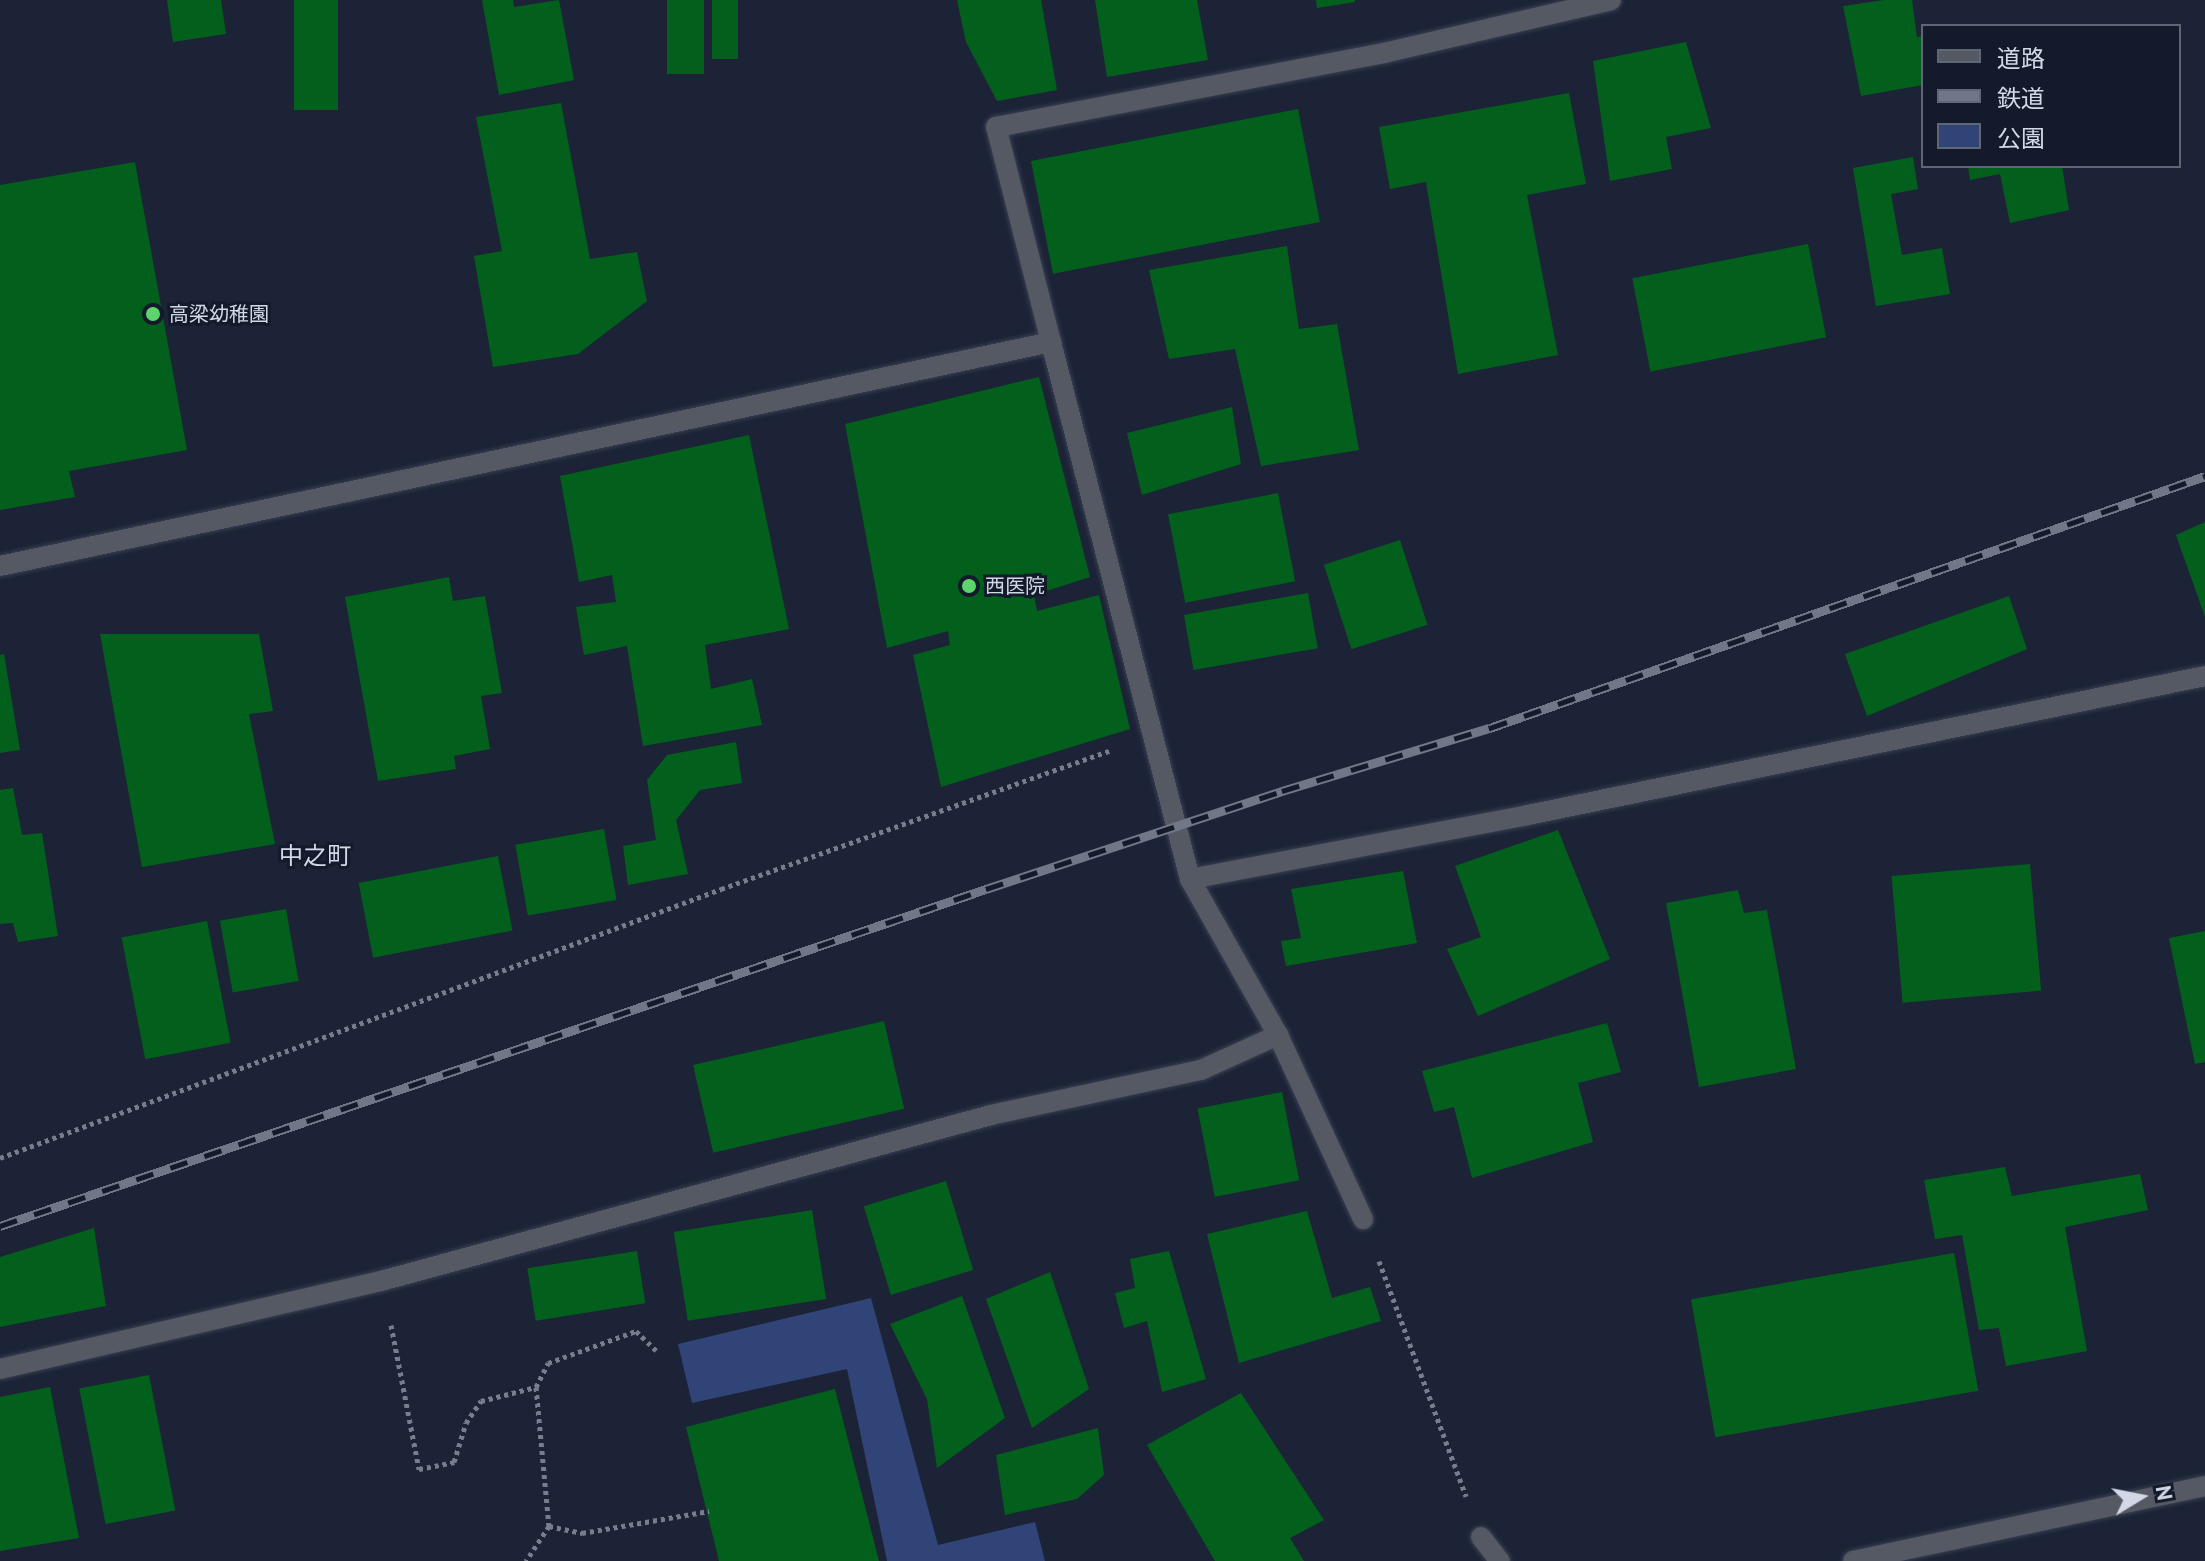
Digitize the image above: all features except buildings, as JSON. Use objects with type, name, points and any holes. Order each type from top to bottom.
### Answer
[{"type":"street","points":[[1363,1219],[1278,1035],[1190,879],[996,127],[1384,53],[1611,0]]},
{"type":"street","points":[[0,566],[1051,342]]},
{"type":"street","points":[[1190,879],[1528,815],[2205,676]]},
{"type":"street","points":[[0,1369],[381,1281],[991,1115],[1201,1070],[1278,1035]]},
{"type":"street","points":[[1853,1561],[2205,1486]]},
{"type":"street","points":[[1481,1537],[1500,1561]]},
{"type":"path","points":[[0,1158],[721,889],[1155,735]]},
{"type":"path","points":[[1363,1219],[1481,1537]]},
{"type":"path","points":[[526,1561],[549,1526],[536,1387],[548,1363],[636,1331],[656,1350]]},
{"type":"path","points":[[396,1346],[419,1469],[454,1462],[466,1423],[481,1401],[536,1387]]},
{"type":"path","points":[[549,1526],[582,1533],[709,1511]]},
{"type":"green space","points":[[871,1298],[938,1545],[1035,1522],[1045,1561],[887,1561],[847,1369],[692,1403],[678,1344]]},
{"type":"railway","points":[[0,1226],[986,889],[1282,791],[1490,728],[2205,476]]},
{"type":"place","name":"高梁幼稚園","points":[[153,314]]},
{"type":"place","name":"西医院","points":[[969,586]]},
{"type":"district","name":"中之町","points":[[315,856]]}]
